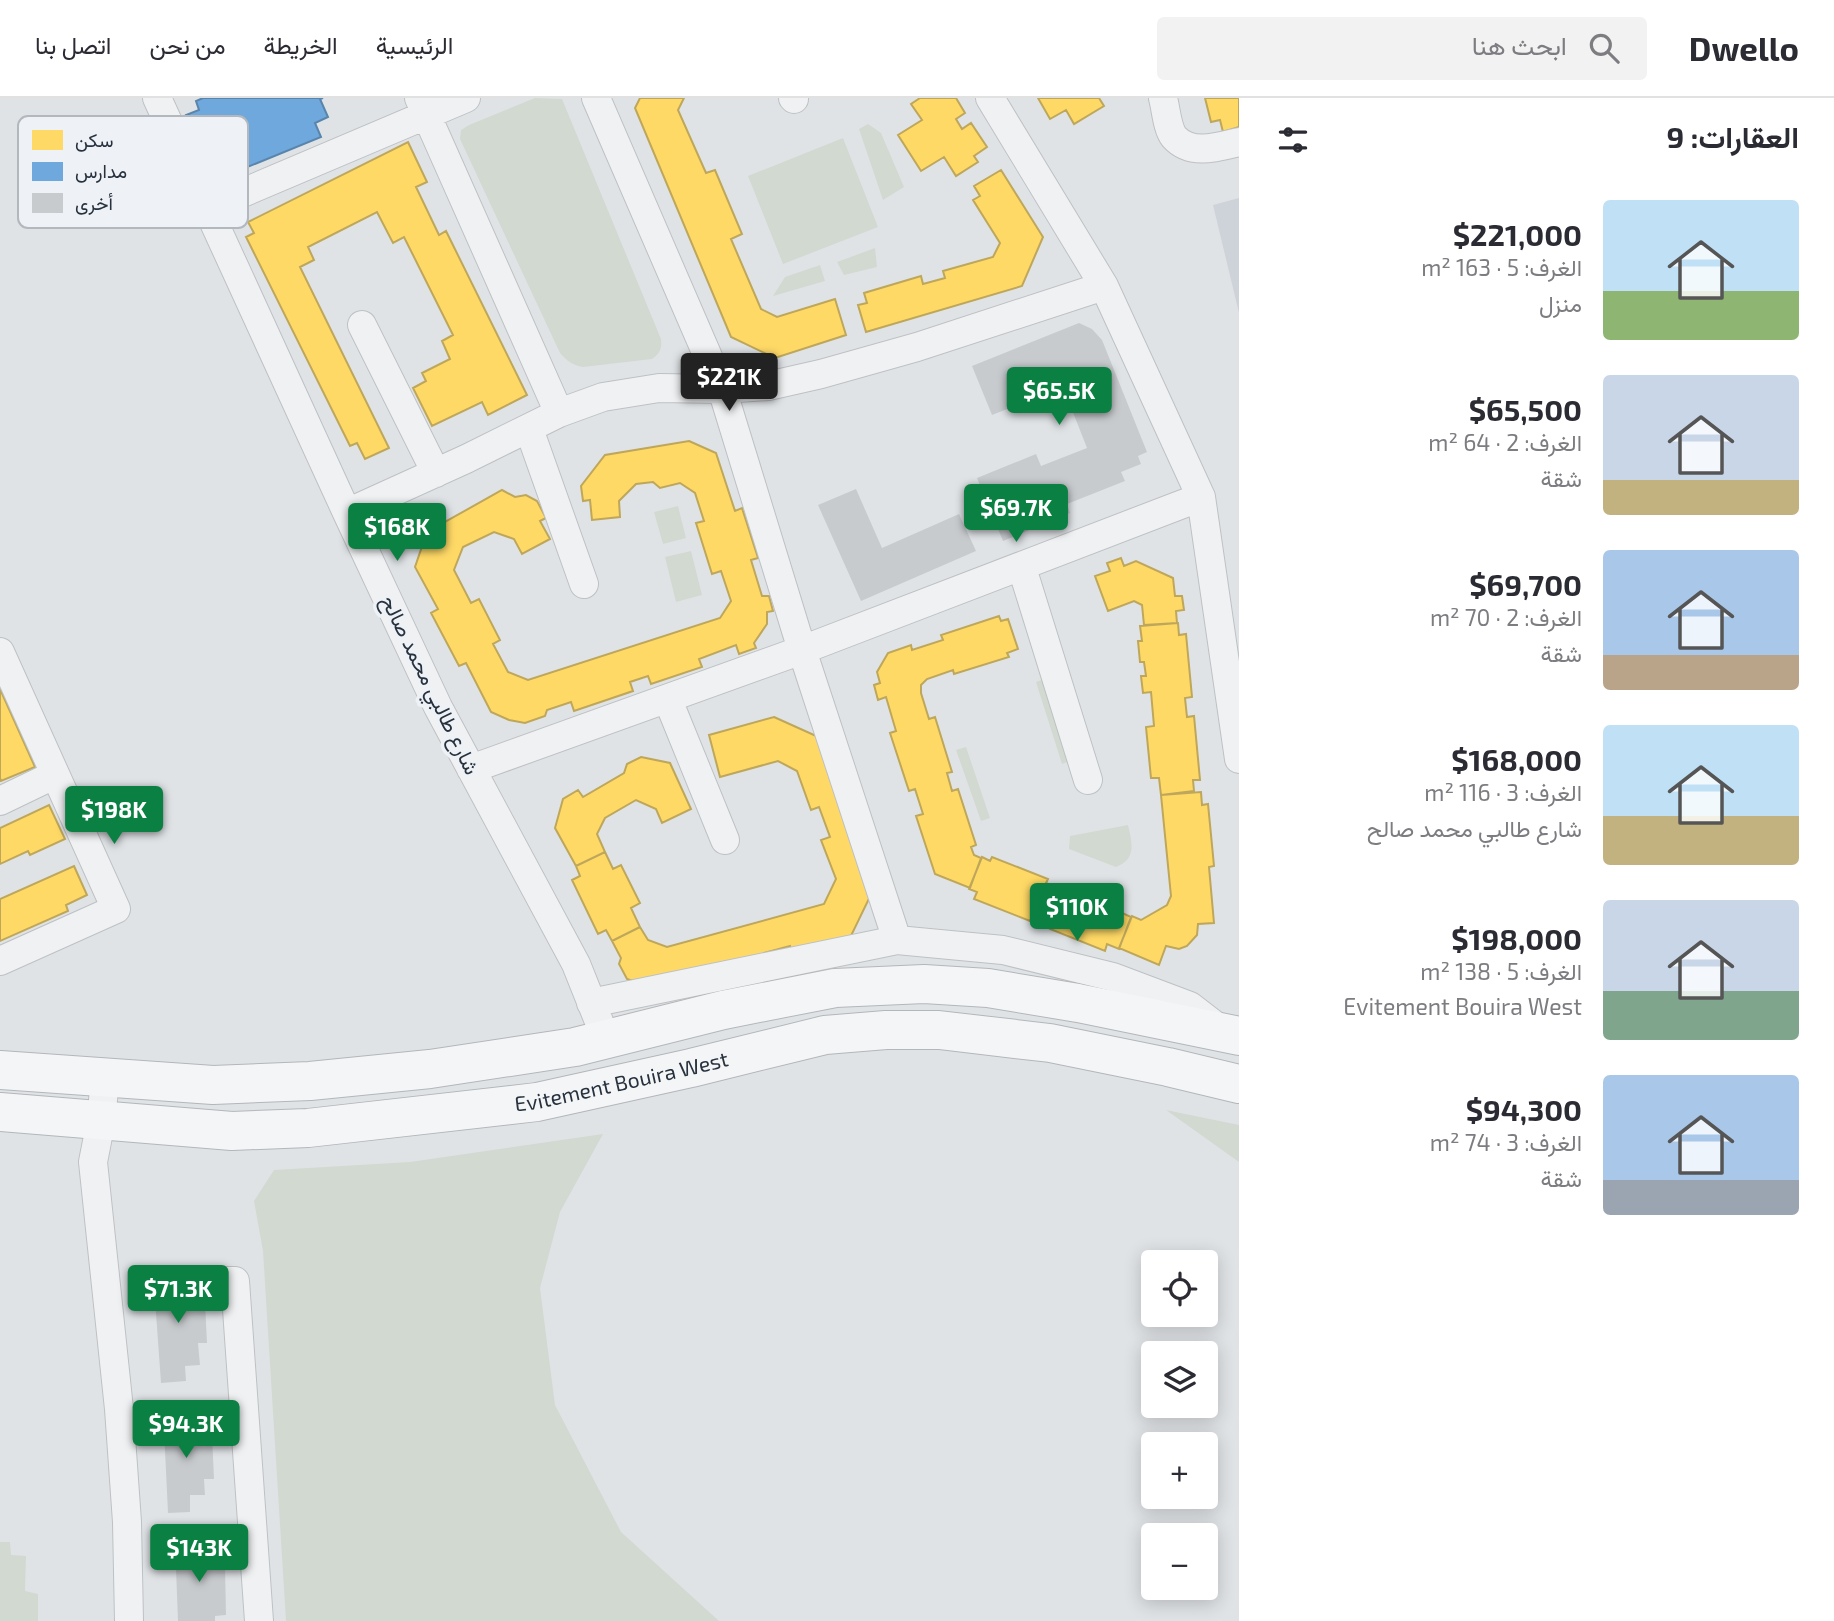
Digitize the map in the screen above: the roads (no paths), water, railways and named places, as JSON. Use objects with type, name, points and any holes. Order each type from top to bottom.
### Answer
[{"type":"highway","name":"Evitement Bouira West","points":[[0,1070],[213,1086],[310,1081],[514,1058],[723,1010],[835,988],[924,984],[988,988],[1078,1003],[1233,1035]]},
{"type":"highway","name":"Evitement Bouira West","points":[[0,1112],[232,1131],[387,1121],[537,1102],[667,1074],[825,1035],[886,1030],[939,1030],[999,1035],[1050,1043],[1239,1084]]},
{"type":"street","name":"شارع طالبي محمد صالح","points":[[157,98],[165,116]]},
{"type":"street","points":[[248,189],[423,106],[466,98]]},
{"type":"street","points":[[596,98],[722,389],[802,650],[897,940]]},
{"type":"street","points":[[990,98],[1104,286],[1201,497],[1239,759]]},
{"type":"street","points":[[1163,98],[1173,136],[1191,149],[1239,142]]},
{"type":"street","points":[[423,106],[559,413]]},
{"type":"street","name":"شارع طالبي محمد صالح","points":[[216,228],[438,707],[576,964],[606,1039]]},
{"type":"street","points":[[346,513],[559,413],[603,397],[659,388],[722,389],[768,386],[917,347],[1104,286]]},
{"type":"street","points":[[362,325],[436,473]]},
{"type":"street","points":[[528,429],[584,584]]},
{"type":"street","points":[[471,769],[668,700],[1021,568],[1201,497]]},
{"type":"street","points":[[1021,568],[1088,780]]},
{"type":"street","points":[[0,652],[116,909],[0,961]]},
{"type":"street","points":[[668,700],[724,840]]},
{"type":"street","points":[[0,801],[54,775]]},
{"type":"street","points":[[591,1003],[897,940],[1003,950],[1113,977],[1190,1006],[1233,1035]]},
{"type":"street","points":[[105,1079],[102,1121],[93,1162],[119,1409],[127,1522],[129,1621]]},
{"type":"street","points":[[215,1281],[235,1280],[259,1621]]}]
